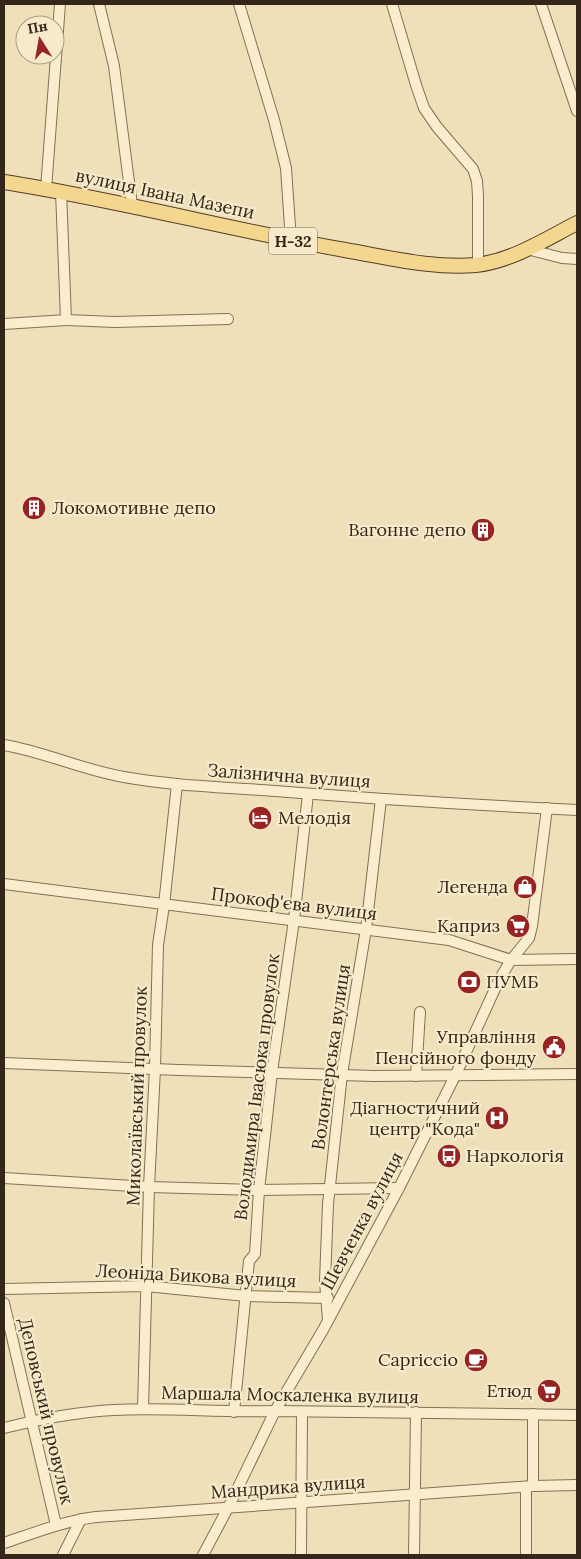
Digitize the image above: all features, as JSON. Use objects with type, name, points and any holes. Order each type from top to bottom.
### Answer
[{"type":"main road","name":"вулиця Івана Мазепи","points":[[4,182],[132,205],[291,241],[451,266],[478,264],[527,249],[577,223]]},
{"type":"street","points":[[46,189],[60,4]]},
{"type":"street","points":[[99,4],[114,66],[132,205]]},
{"type":"street","points":[[239,4],[274,120],[286,168],[291,241]]},
{"type":"street","points":[[392,4],[424,108],[473,168],[478,196],[478,264]]},
{"type":"street","points":[[541,4],[577,111]]},
{"type":"street","points":[[61,191],[66,320]]},
{"type":"street","points":[[527,249],[562,258],[577,258]]},
{"type":"street","points":[[4,324],[66,320],[115,322],[228,319]]},
{"type":"street","name":"Залізнична вулиця","points":[[4,745],[48,756],[78,767],[125,778],[177,784],[382,800],[577,810]]},
{"type":"street","name":"Миколаївський провулок","points":[[143,1410],[149,1186],[156,1069],[158,945],[177,784]]},
{"type":"street","name":"Володимира Івасюка провулок","points":[[234,1412],[249,1261],[255,1254],[259,1190],[272,1072],[294,920],[308,794]]},
{"type":"street","name":"Волонтерська вулиця","points":[[328,1321],[328,1298],[325,1282],[330,1188],[342,1074],[366,929],[382,800]]},
{"type":"street","name":"Шевченка вулиця","points":[[203,1555],[275,1411],[328,1321],[399,1188],[456,1074],[499,980],[511,960],[529,938],[547,808]]},
{"type":"street","name":"Прокоф'єва вулиця","points":[[4,884],[449,940],[511,960],[577,959]]},
{"type":"street","points":[[416,1076],[420,1012]]},
{"type":"street","points":[[4,1063],[416,1076],[456,1074],[577,1074]]},
{"type":"street","points":[[4,1178],[259,1190],[399,1188]]},
{"type":"street","name":"Леоніда Бикова вулиця","points":[[4,1289],[146,1286],[246,1296],[328,1298]]},
{"type":"street","name":"Деповський провулок","points":[[4,1303],[56,1525]]},
{"type":"street","name":"Маршала Москаленка вулиця","points":[[4,1428],[79,1413],[143,1410],[577,1415]]},
{"type":"street","points":[[301,1555],[302,1412]]},
{"type":"street","points":[[414,1555],[416,1412]]},
{"type":"street","points":[[526,1555],[533,1414]]},
{"type":"street","name":"Мандрика вулиця","points":[[4,1542],[81,1518],[229,1506],[577,1485]]},
{"type":"street","name":"Деповський провулок","points":[[63,1555],[81,1518]]},
{"type":"place","name":"Локомотивне депо","points":[[34,508]]},
{"type":"place","name":"Вагонне депо","points":[[483,530]]},
{"type":"place","name":"Мелодія","points":[[260,818]]},
{"type":"place","name":"Легенда","points":[[525,887]]},
{"type":"place","name":"Каприз","points":[[518,926]]},
{"type":"place","name":"ПУМБ","points":[[469,982]]},
{"type":"place","name":"Управління Пенсійного фонду","points":[[554,1047]]},
{"type":"place","name":"Діагностичний центр \"Кода\"","points":[[497,1118]]},
{"type":"place","name":"Наркологія","points":[[449,1156]]},
{"type":"place","name":"Capriccio","points":[[476,1360]]},
{"type":"place","name":"Етюд","points":[[549,1391]]}]
